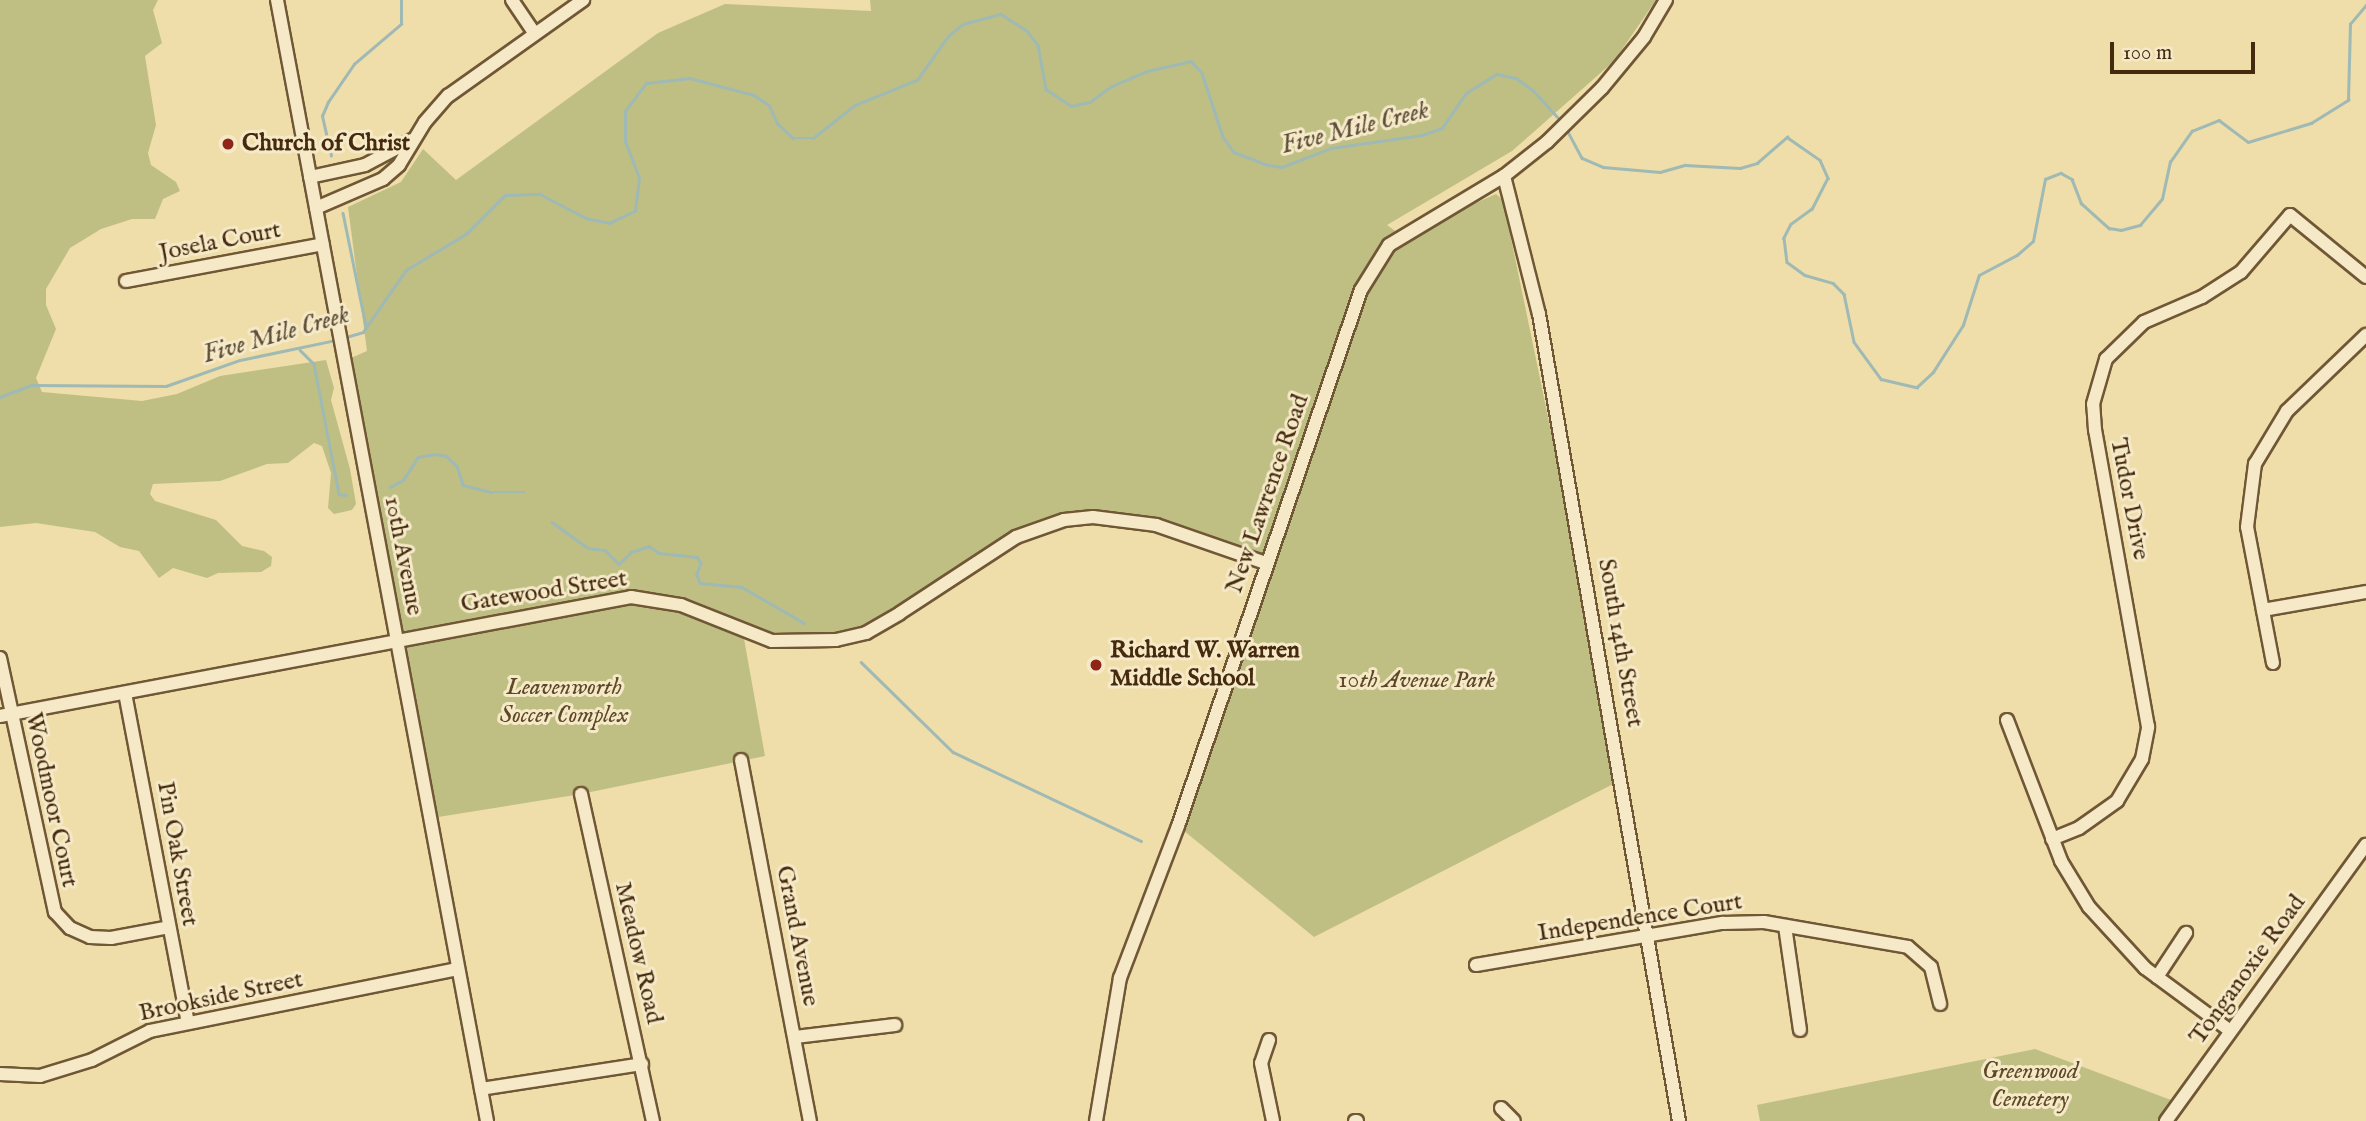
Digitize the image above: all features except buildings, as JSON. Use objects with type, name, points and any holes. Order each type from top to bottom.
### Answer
[{"type":"street","name":"10th Avenue","points":[[277,0],[487,1121]]},
{"type":"street","points":[[512,0],[534,33]]},
{"type":"street","points":[[316,208],[383,180],[399,165],[449,96],[583,0]]},
{"type":"street","name":"New Lawrence Road","points":[[1096,1121],[1120,978],[1178,826],[1361,290],[1380,256],[1402,236],[1504,176],[1547,142],[1644,37],[1666,0]]},
{"type":"street","points":[[310,177],[365,165],[416,138]]},
{"type":"street","name":"South 14th Street","points":[[1504,176],[1539,314],[1623,779],[1646,937],[1679,1121]]},
{"type":"street","name":"Tudor Drive","points":[[2052,839],[2079,828],[2117,802],[2142,758],[2148,727],[2095,430],[2098,380],[2118,344],[2144,322],[2203,297],[2241,272],[2290,215],[2366,277]]},
{"type":"street","name":"Josela Court","points":[[125,281],[323,244]]},
{"type":"street","points":[[2273,663],[2247,527],[2256,464],[2287,411],[2366,335]]},
{"type":"street","name":"Gatewood Street","points":[[6,715],[397,639],[631,597],[681,605],[772,641],[836,640],[866,633],[900,614],[1016,537],[1065,520],[1093,517],[1156,525],[1266,563]]},
{"type":"street","points":[[2263,610],[2366,592]]},
{"type":"street","name":"Woodmoor Court","points":[[0,658],[6,715],[55,912],[70,928],[90,937],[111,938],[169,927]]},
{"type":"street","name":"Pin Oak Street","points":[[125,693],[188,1023]]},
{"type":"street","points":[[2007,720],[2052,839],[2089,907],[2157,977],[2229,1030]]},
{"type":"street","name":"Grand Avenue","points":[[741,760],[810,1121]]},
{"type":"street","name":"Meadow Road","points":[[580,794],[653,1121]]},
{"type":"street","name":"Tonganoxie Road","points":[[2166,1121],[2229,1030],[2366,845]]},
{"type":"street","name":"Independence Court","points":[[1476,965],[1743,920],[1918,952],[1931,967],[1940,1004]]},
{"type":"street","points":[[1785,926],[1800,1030]]},
{"type":"street","points":[[2157,977],[2186,933]]},
{"type":"street","name":"Brookside Street","points":[[0,1074],[40,1076],[66,1070],[143,1034],[458,969]]},
{"type":"street","points":[[795,1037],[895,1025]]},
{"type":"street","points":[[1269,1040],[1261,1063],[1273,1121]]},
{"type":"street","points":[[481,1089],[642,1064]]},
{"type":"street","points":[[1501,1108],[1514,1121]]},
{"type":"green space","points":[[0,0],[158,0],[153,10],[162,43],[145,56],[156,125],[148,153],[151,165],[176,182],[180,191],[163,199],[155,219],[132,219],[101,229],[70,248],[46,289],[46,305],[56,329],[36,378],[42,392],[142,401],[177,394],[220,376],[326,360],[334,388],[331,400],[350,469],[356,504],[352,510],[334,514],[328,508],[331,473],[322,446],[314,443],[288,463],[267,464],[220,481],[153,484],[150,494],[155,501],[216,520],[242,546],[264,551],[272,557],[271,566],[261,572],[218,573],[207,578],[173,568],[159,578],[139,551],[120,547],[95,532],[36,523],[0,527]]},
{"type":"green space","points":[[870,0],[1656,0],[1614,61],[1512,151],[1387,225],[1402,236],[1496,194],[1503,200],[1623,779],[1314,937],[1178,826],[1266,563],[1122,517],[1040,528],[900,613],[836,640],[743,633],[765,756],[581,794],[432,818],[344,361],[367,351],[348,207],[401,182],[423,149],[456,180],[658,33],[725,4],[871,11]]},
{"type":"green space","name":"Greenwood Cemetery","points":[[2035,1049],[2179,1103],[2166,1121],[1760,1121],[1757,1105]]},
{"type":"waterway","points":[[331,156],[322,116],[328,102],[354,64],[401,24],[401,0]]},
{"type":"waterway","name":"Five Mile Creek","points":[[1566,128],[1582,158],[1603,167],[1660,172],[1685,165],[1740,168],[1757,163],[1787,137],[1820,160],[1828,178],[1812,209],[1791,224],[1784,238],[1787,262],[1805,275],[1833,283],[1844,294],[1854,342],[1881,379],[1917,387],[1933,372],[1963,325],[1979,275],[2017,255],[2033,241],[2045,179],[2061,173],[2072,179],[2081,203],[2109,228],[2121,230],[2140,225],[2162,199],[2170,162],[2192,131],[2219,120],[2248,142],[2311,123],[2348,100],[2350,24],[2366,5]]},
{"type":"waterway","name":"Five Mile Creek","points":[[346,337],[363,332],[406,270],[466,234],[505,195],[540,194],[586,218],[609,223],[635,211],[639,178],[625,142],[625,111],[646,83],[690,78],[754,95],[769,105],[778,124],[793,138],[813,138],[855,105],[917,80],[948,36],[963,24],[1001,14],[1027,31],[1038,45],[1046,89],[1071,106],[1090,102],[1110,87],[1147,71],[1191,61],[1202,73],[1223,137],[1234,152],[1268,165],[1282,167],[1331,148],[1422,135],[1442,128],[1466,93],[1497,74],[1516,78],[1534,91],[1562,122]]},
{"type":"waterway","points":[[343,213],[366,326]]},
{"type":"waterway","name":"Five Mile Creek","points":[[0,397],[31,385],[166,386],[240,360],[336,340]]},
{"type":"waterway","points":[[300,350],[314,364],[339,494],[346,495]]},
{"type":"waterway","points":[[390,487],[403,480],[418,457],[435,454],[446,456],[457,466],[463,485],[491,492],[524,492]]},
{"type":"waterway","points":[[552,522],[588,548],[605,550],[619,564],[631,552],[649,546],[659,553],[697,557],[701,563],[697,574],[700,583],[742,587],[804,623]]},
{"type":"waterway","points":[[861,662],[953,752],[1141,841]]},
{"type":"place","name":"Church of Christ","points":[[228,144]]},
{"type":"place","name":"Richard W. Warren Middle School","points":[[1096,665]]},
{"type":"park label","name":"10th Avenue Park","points":[[1417,681]]},
{"type":"park label","name":"Leavenworth Soccer Complex","points":[[564,702]]}]
